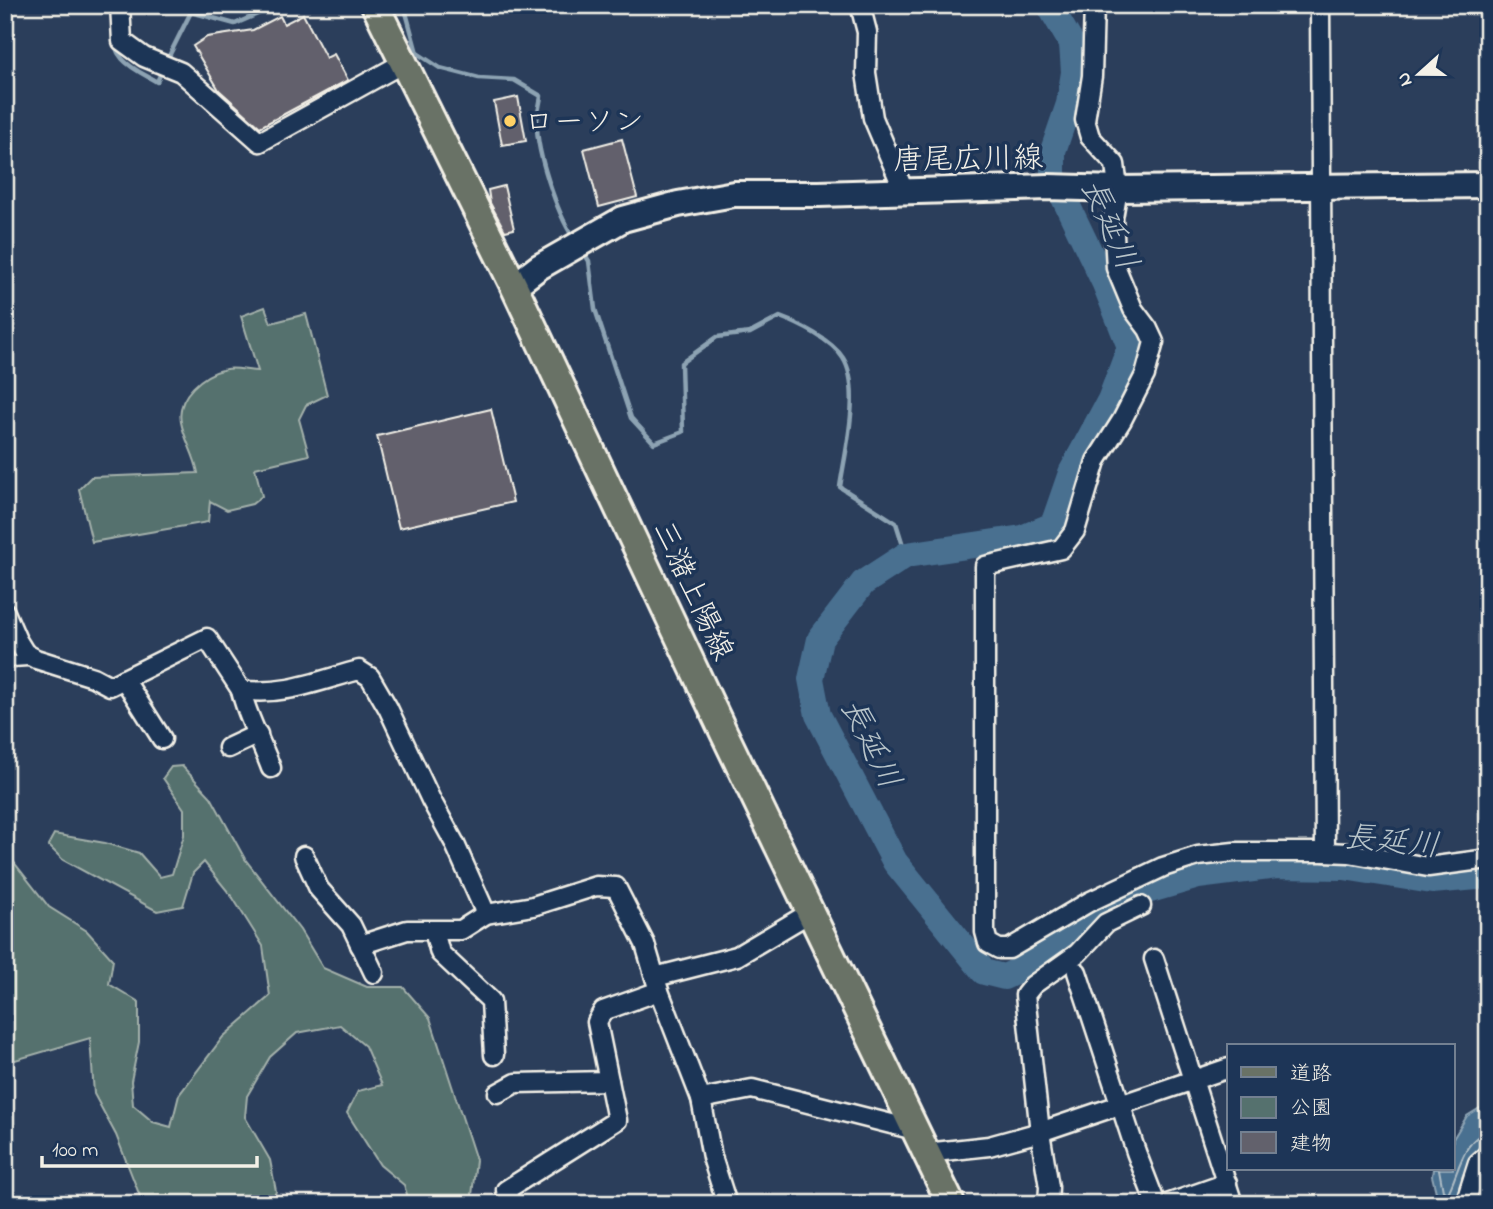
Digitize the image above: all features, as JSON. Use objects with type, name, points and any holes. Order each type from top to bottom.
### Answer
[{"type":"main road","name":"三潴上陽線","points":[[375,5],[514,286],[951,1204]]},
{"type":"main road","name":"唐尾広川線","points":[[514,286],[538,267],[623,219],[678,204],[734,194],[1048,187],[1111,189],[1488,185]]},
{"type":"street","points":[[120,5],[122,41],[144,57],[181,72],[261,142],[403,63]]},
{"type":"street","points":[[860,5],[867,32],[866,73],[873,118],[904,191]]},
{"type":"street","points":[[1094,5],[1091,76],[1085,120],[1090,137],[1115,164],[1111,189],[1116,268],[1133,309],[1154,342],[1145,375],[1096,461],[1075,531],[1061,549],[985,566],[985,932],[988,943],[999,949],[1009,949],[1089,902],[1163,867],[1198,856],[1234,852],[1349,853],[1428,867],[1488,859]]},
{"type":"street","points":[[1320,5],[1325,852]]},
{"type":"street","points":[[5,612],[16,640],[25,653],[93,677],[110,686],[207,638],[241,690],[244,708],[271,768]]},
{"type":"street","points":[[241,690],[277,691],[359,670],[370,677],[454,842],[486,914]]},
{"type":"street","points":[[124,679],[162,740]]},
{"type":"street","points":[[228,748],[258,734]]},
{"type":"street","points":[[304,856],[319,889],[351,925],[374,973]]},
{"type":"street","points":[[360,945],[407,930],[461,930],[486,914],[533,906],[596,886],[616,887],[645,944],[657,984],[701,1100],[712,1157],[727,1204]]},
{"type":"street","points":[[1048,1204],[1049,1187],[1040,1132],[1025,995],[1033,985],[1078,953],[1106,923],[1141,906]]},
{"type":"street","points":[[509,1204],[506,1190],[617,1120],[597,1022],[603,1012],[657,984],[737,956],[811,912]]},
{"type":"street","points":[[433,931],[440,953],[491,1001],[494,1055]]},
{"type":"street","points":[[1154,959],[1233,1204]]},
{"type":"street","points":[[1077,972],[1156,1204]]},
{"type":"street","points":[[701,1100],[752,1089],[921,1141],[989,1146],[1040,1132],[1227,1069]]},
{"type":"street","points":[[498,1093],[516,1083],[609,1081]]},
{"type":"street","points":[[1465,1204],[1478,1163],[1488,1154]]},
{"type":"street","points":[[1167,1204],[1227,1183]]},
{"type":"lane","points":[[5,662],[36,659]]},
{"type":"green space","points":[[265,307],[271,323],[306,314],[327,395],[306,405],[299,419],[309,455],[255,468],[262,496],[252,504],[227,510],[210,501],[208,522],[92,542],[79,489],[91,477],[198,473],[181,422],[183,403],[200,381],[217,372],[230,369],[258,371],[241,316]]},
{"type":"green space","points":[[182,766],[211,797],[245,859],[300,930],[323,968],[367,987],[403,987],[430,1018],[476,1160],[471,1204],[410,1204],[404,1185],[380,1165],[347,1113],[358,1091],[382,1085],[365,1046],[340,1025],[297,1033],[270,1057],[247,1096],[245,1117],[270,1160],[276,1191],[272,1204],[143,1204],[116,1135],[94,1094],[90,1038],[5,1063],[5,851],[49,907],[87,931],[113,960],[109,984],[139,1002],[139,1042],[131,1081],[133,1105],[153,1122],[171,1127],[179,1095],[223,1037],[270,996],[263,946],[233,898],[204,862],[193,873],[183,906],[157,911],[63,860],[48,845],[54,834],[105,843],[139,853],[160,877],[172,874],[184,835],[184,809],[163,778],[171,767]]},
{"type":"water","points":[[1488,1064],[1488,1136],[1466,1168],[1456,1204],[1439,1204],[1433,1170],[1454,1170],[1454,1137],[1467,1116],[1483,1106]]},
{"type":"building","points":[[303,14],[326,58],[334,54],[348,80],[260,127],[219,90],[193,46],[207,37],[253,30],[280,16],[284,24]]},
{"type":"building","name":"ローソン","points":[[518,97],[526,141],[502,145],[494,102]]},
{"type":"building","points":[[622,139],[637,197],[599,207],[584,149]]},
{"type":"building","points":[[504,186],[514,229],[505,231],[490,203],[488,190]]},
{"type":"building","points":[[491,409],[513,502],[399,528],[377,436]]},
{"type":"waterway","points":[[166,62],[191,12],[235,24],[278,5]]},
{"type":"waterway","points":[[404,5],[417,53],[440,68],[479,78],[514,80],[541,96],[537,123],[540,149],[554,198],[573,237]]},
{"type":"waterway","name":"長延川","points":[[1049,5],[1072,44],[1074,72],[1069,104],[1053,151],[1053,175],[1105,284],[1130,347],[1110,400],[1071,473],[1053,525],[1022,538],[906,555],[863,583],[820,639],[811,679],[818,715],[895,862],[984,972],[1004,977],[1028,966],[1133,895],[1198,876],[1277,866],[1344,867],[1432,881],[1488,876]]},
{"type":"waterway","points":[[113,27],[116,48],[125,62],[157,82],[162,70]]},
{"type":"waterway","points":[[582,250],[589,261],[595,309],[631,418],[654,443],[683,432],[681,363],[717,337],[750,333],[780,317],[805,328],[838,351],[849,371],[852,403],[840,487],[896,523],[906,555]]},
{"type":"place","name":"ローソン","points":[[510,121]]}]
